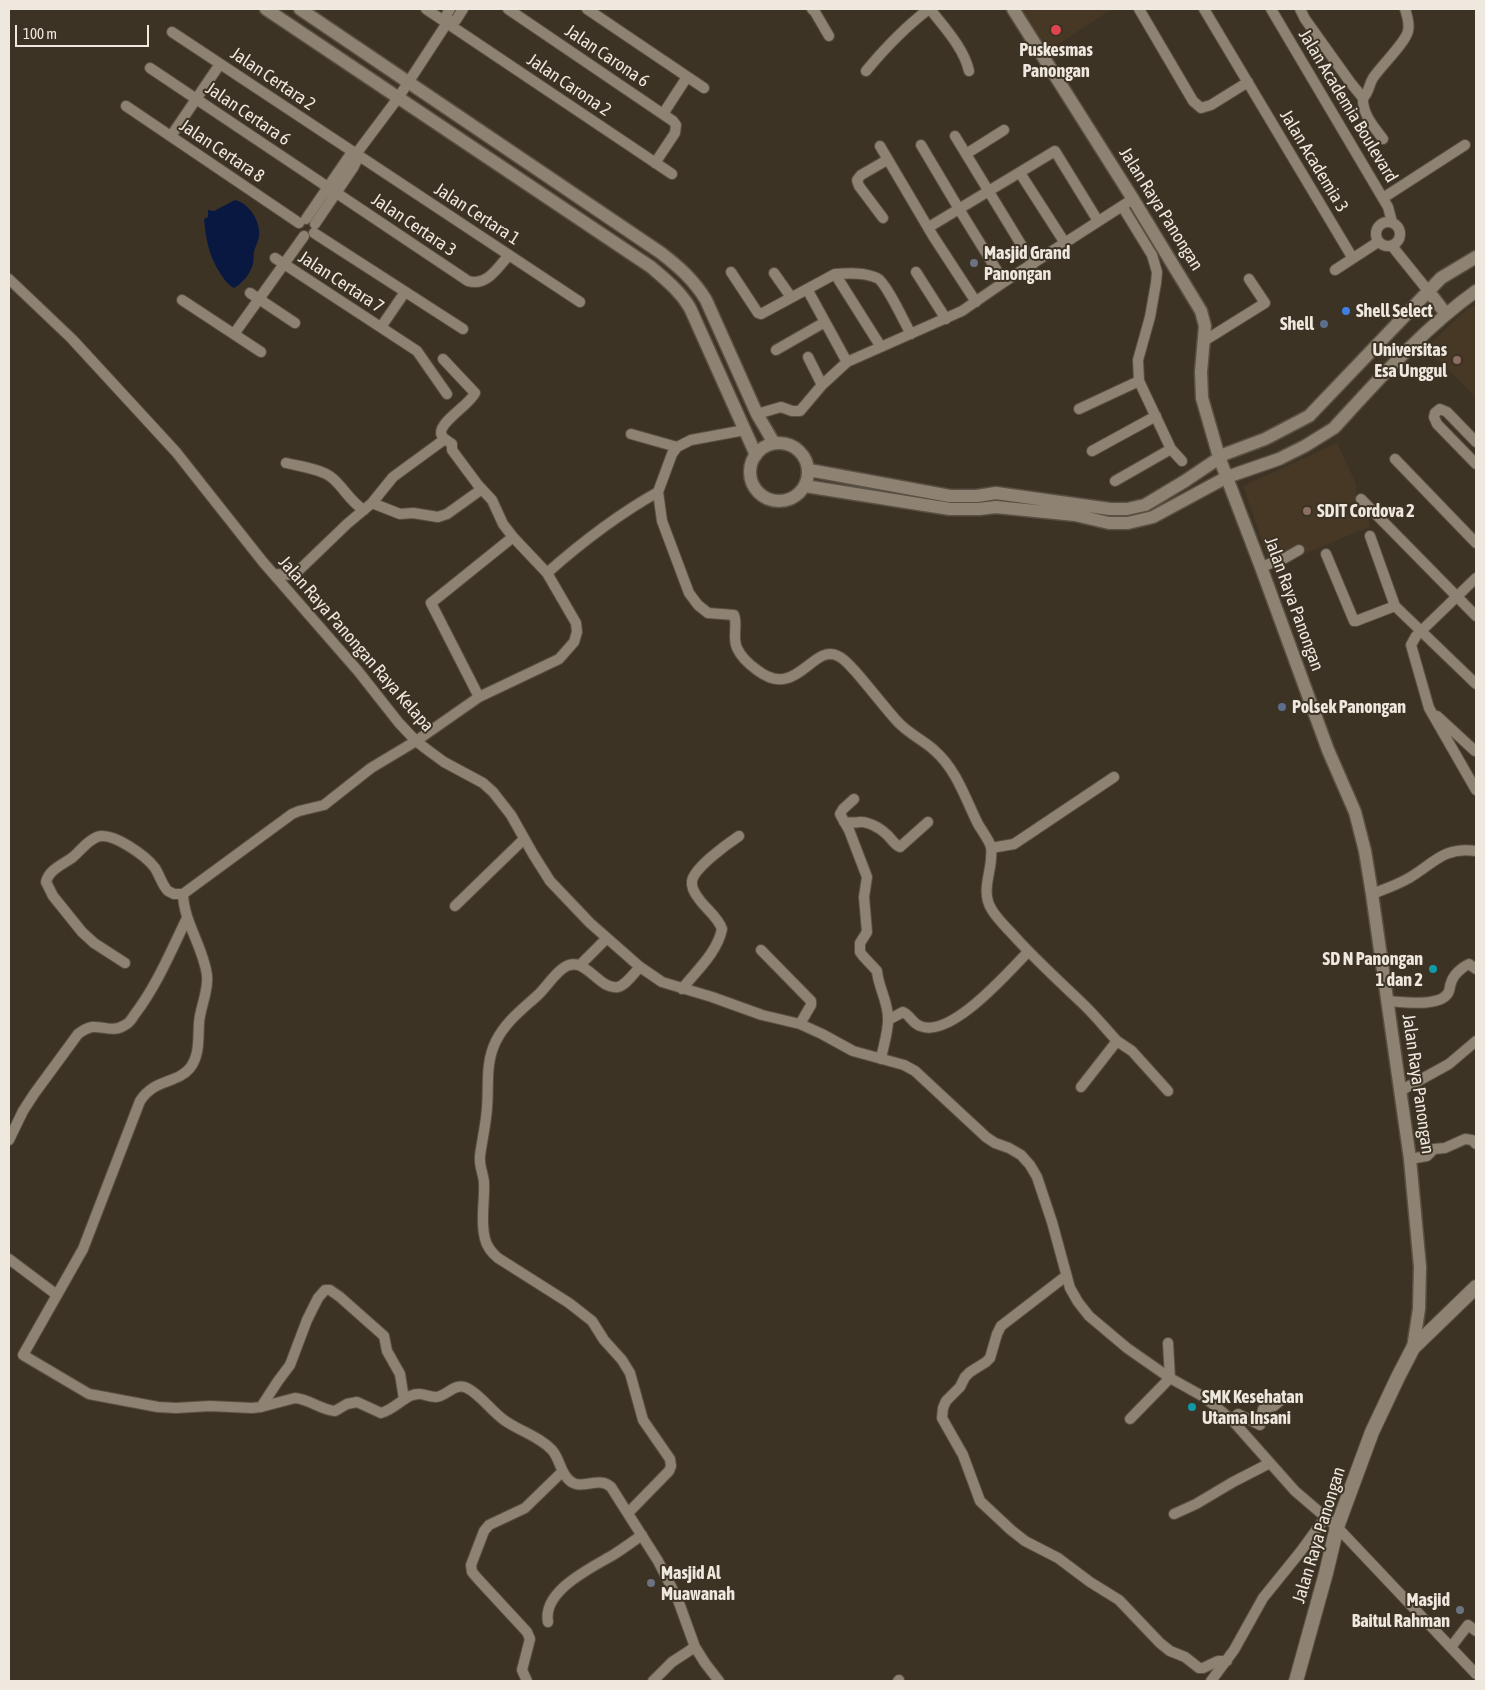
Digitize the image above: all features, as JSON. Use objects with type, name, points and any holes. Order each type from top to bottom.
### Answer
[{"type":"main road","name":"Jalan Raya Panongan","points":[[1296,1681],[1337,1527],[1372,1432],[1413,1348],[1476,1287]]},
{"type":"street","points":[[266,9],[671,283],[690,308],[756,455]]},
{"type":"street","points":[[300,9],[662,253],[683,270],[698,287],[706,300],[757,414],[774,444]]},
{"type":"street","name":"Jalan Carona 2","points":[[426,9],[672,174]]},
{"type":"street","points":[[234,334],[259,299],[280,261],[308,227],[332,190],[350,155],[356,154],[408,83],[447,23],[447,14],[450,9]]},
{"type":"street","points":[[447,23],[456,20],[463,9]]},
{"type":"street","name":"Jalan Carona 6","points":[[508,9],[663,114]]},
{"type":"street","points":[[588,9],[704,88]]},
{"type":"street","points":[[812,9],[816,12],[829,36]]},
{"type":"street","points":[[866,71],[886,47],[930,9],[952,38],[967,63],[969,71]]},
{"type":"street","name":"Jalan Raya Panongan","points":[[1013,9],[1134,199],[1201,311],[1204,326],[1201,372],[1202,398],[1219,458],[1328,750],[1355,812],[1372,894],[1410,1159],[1421,1286],[1413,1348]]},
{"type":"street","points":[[1138,9],[1193,101],[1201,108],[1211,106],[1248,82]]},
{"type":"street","name":"Jalan Academia 3","points":[[1204,9],[1352,257]]},
{"type":"street","name":"Jalan Academia Boulevard","points":[[1271,9],[1383,198],[1388,207],[1392,222],[1399,227],[1401,235],[1398,242],[1392,246]]},
{"type":"street","points":[[1300,9],[1338,66],[1363,98],[1363,105],[1367,116],[1383,140]]},
{"type":"street","points":[[1363,98],[1367,94],[1376,73],[1406,36],[1409,22],[1405,9]]},
{"type":"street","name":"Jalan Certara 2","points":[[172,32],[356,154]]},
{"type":"street","points":[[171,136],[220,64]]},
{"type":"street","name":"Jalan Certara 6","points":[[150,68],[332,190]]},
{"type":"street","points":[[655,163],[675,133],[676,125],[663,114],[687,76]]},
{"type":"street","name":"Jalan Certara 8","points":[[126,106],[463,329]]},
{"type":"street","points":[[966,154],[1004,130]]},
{"type":"street","points":[[955,136],[1033,264]]},
{"type":"street","points":[[921,145],[1004,282]]},
{"type":"street","points":[[1383,198],[1465,145]]},
{"type":"street","points":[[880,146],[976,302]]},
{"type":"street","points":[[929,227],[1055,151],[1098,221]]},
{"type":"street","name":"Jalan Certara 1","points":[[356,154],[580,302]]},
{"type":"street","points":[[883,218],[859,186],[857,180],[861,175],[888,160]]},
{"type":"street","points":[[1020,172],[1065,243]]},
{"type":"street","name":"Jalan Certara 3","points":[[332,190],[468,281],[475,283],[488,279],[509,255]]},
{"type":"street","points":[[757,414],[776,407],[784,407],[795,412],[800,411],[822,385],[847,362],[946,319],[976,302],[1134,199]]},
{"type":"street","points":[[1122,206],[1152,255],[1157,272],[1150,317],[1138,360],[1139,381],[1171,450],[1182,461]]},
{"type":"street","points":[[1392,222],[1385,222],[1378,226],[1376,234],[1378,242],[1384,246],[1392,246],[1446,314]]},
{"type":"street","points":[[1335,270],[1352,257],[1378,242]]},
{"type":"street","points":[[805,486],[950,502],[996,493],[1110,509],[1126,509],[1145,504],[1219,458],[1234,450],[1265,439],[1309,416],[1442,278],[1476,257]]},
{"type":"street","name":"Jalan Certara 7","points":[[280,261],[417,351],[447,394]]},
{"type":"street","points":[[730,272],[758,313],[765,314],[791,297],[835,274],[846,273],[880,280],[911,334]]},
{"type":"street","points":[[916,272],[946,319]]},
{"type":"street","points":[[774,273],[791,297]]},
{"type":"street","points":[[835,274],[881,347]]},
{"type":"street","name":"Jalan Raya Panongan Raya Kelapa","points":[[9,279],[72,339],[171,446],[258,556],[369,684],[399,723],[416,741],[444,762],[488,787],[511,815],[550,881],[607,938],[640,967],[662,982],[712,996],[762,1015],[800,1024],[853,1052],[904,1065],[915,1071],[986,1137],[1021,1155],[1030,1165],[1036,1177],[1052,1222],[1070,1288],[1078,1302],[1090,1316],[1127,1348],[1170,1378],[1204,1397],[1232,1420],[1295,1492],[1337,1527],[1476,1674]]},
{"type":"street","points":[[1204,341],[1265,303],[1249,279]]},
{"type":"street","points":[[807,289],[847,362]]},
{"type":"street","points":[[808,470],[979,509],[996,507],[1075,515],[1109,523],[1128,523],[1153,517],[1227,477],[1279,459],[1324,436],[1334,428],[1405,353],[1446,314],[1476,291]]},
{"type":"street","points":[[381,327],[406,292]]},
{"type":"street","points":[[250,293],[294,324]]},
{"type":"street","points":[[182,300],[261,352]]},
{"type":"street","points":[[776,350],[824,322]]},
{"type":"street","points":[[808,356],[822,385]]},
{"type":"street","points":[[125,963],[94,943],[82,932],[48,888],[46,882],[50,873],[74,856],[91,840],[104,836],[116,839],[146,858],[168,891],[174,894],[183,894],[292,814],[324,805],[371,768],[416,741],[479,697],[559,659],[574,642],[578,632],[576,623],[548,573],[513,537],[501,519],[492,500],[452,450],[452,444],[441,433],[442,426],[470,402],[475,393],[443,359]]},
{"type":"street","points":[[1079,409],[1139,381]]},
{"type":"street","points":[[1476,442],[1447,412],[1440,409],[1435,413],[1434,417],[1437,424],[1476,464]]},
{"type":"street","points":[[1092,451],[1156,416]]},
{"type":"street","points":[[745,430],[691,440],[676,447],[658,492],[662,521],[689,593],[698,605],[708,613],[734,615],[736,646],[749,663],[762,674],[782,680],[795,675],[815,660],[833,654],[844,659],[869,686],[896,721],[933,748],[958,779],[991,848],[991,870],[986,886],[988,901],[998,918],[1028,952],[1082,1003],[1117,1041],[1132,1051],[1168,1091]]},
{"type":"street","points":[[632,434],[676,447]]},
{"type":"street","points":[[274,574],[294,575],[340,530],[364,510],[393,477],[445,439]]},
{"type":"street","points":[[774,444],[787,444],[799,450],[807,462],[808,470],[805,486],[800,493],[787,500],[778,502],[763,496],[757,491],[750,469],[756,455],[761,449],[774,444]]},
{"type":"street","points":[[1115,482],[1171,450]]},
{"type":"street","points":[[1395,459],[1476,542]]},
{"type":"street","points":[[286,463],[315,470],[330,476],[353,502],[364,510]]},
{"type":"street","points":[[372,502],[400,514],[413,513],[438,517],[447,514],[482,489]]},
{"type":"street","points":[[548,573],[578,546],[613,519],[658,492]]},
{"type":"street","points":[[1361,499],[1476,616]]},
{"type":"street","points":[[1370,536],[1395,606],[1476,684]]},
{"type":"street","points":[[479,697],[432,603],[513,537]]},
{"type":"street","points":[[1261,567],[1285,558],[1299,550]]},
{"type":"street","points":[[1326,554],[1354,620],[1356,621],[1395,606]]},
{"type":"street","points":[[1476,578],[1421,632],[1411,645],[1429,708],[1476,790]]},
{"type":"street","points":[[1429,708],[1474,752]]},
{"type":"street","points":[[991,848],[1014,844],[1114,776]]},
{"type":"street","points":[[854,799],[841,812],[841,817],[849,830],[867,877],[864,897],[867,932],[860,943],[860,952],[877,971],[888,1020],[881,1059]]},
{"type":"street","points":[[844,822],[855,824],[863,822],[874,826],[885,832],[900,847],[928,822]]},
{"type":"street","points":[[682,989],[702,966],[720,937],[722,929],[717,920],[694,893],[692,880],[700,869],[738,836]]},
{"type":"street","points":[[455,906],[524,839]]},
{"type":"street","points":[[1372,894],[1400,883],[1443,854],[1456,851],[1476,851]]},
{"type":"street","points":[[183,894],[186,918],[202,954],[207,979],[199,1020],[196,1057],[189,1069],[152,1088],[140,1101],[83,1249],[23,1355],[89,1394],[158,1407],[261,1407],[295,1398],[335,1411],[348,1404],[357,1402],[378,1413],[386,1411],[404,1399],[418,1393],[435,1397],[457,1386],[466,1387],[504,1419],[545,1444],[557,1457],[562,1472],[568,1480],[576,1484],[597,1481],[607,1483],[642,1535],[678,1600],[695,1646],[705,1663],[720,1681]]},
{"type":"street","points":[[9,1140],[23,1111],[34,1094],[78,1034],[86,1028],[93,1027],[108,1030],[118,1029],[127,1024],[149,994],[166,964],[186,918]]},
{"type":"street","points":[[581,964],[607,938]]},
{"type":"street","points":[[762,950],[811,1001],[811,1005],[800,1024]]},
{"type":"street","points":[[888,1020],[902,1012],[908,1014],[920,1027],[931,1027],[953,1020],[981,999],[1028,952]]},
{"type":"street","points":[[628,1513],[665,1476],[671,1466],[670,1459],[644,1420],[630,1373],[622,1360],[604,1340],[592,1321],[569,1303],[498,1258],[488,1247],[484,1233],[484,1182],[480,1160],[487,1108],[488,1066],[492,1050],[505,1026],[564,967],[581,964],[607,984],[619,987],[640,967]]},
{"type":"street","points":[[1387,1001],[1409,1003],[1436,1001],[1446,995],[1453,976],[1465,966],[1470,964],[1476,969]]},
{"type":"street","points":[[1081,1088],[1117,1041]]},
{"type":"street","points":[[1400,1090],[1449,1064],[1476,1041]]},
{"type":"street","points":[[1410,1159],[1426,1156],[1434,1148],[1445,1148],[1465,1139],[1472,1140],[1476,1144]]},
{"type":"street","points":[[9,1259],[57,1295]]},
{"type":"street","points":[[1066,1276],[1001,1326],[990,1358],[965,1377],[960,1388],[946,1401],[942,1408],[942,1418],[963,1455],[980,1501],[1010,1530],[1025,1541],[1058,1558],[1090,1582],[1119,1600],[1170,1651],[1185,1656],[1200,1668],[1227,1661]]},
{"type":"street","points":[[261,1407],[290,1365],[307,1320],[318,1298],[325,1290],[330,1290],[340,1297],[384,1336],[387,1351],[398,1370],[404,1399]]},
{"type":"street","points":[[1416,1324],[1431,1331]]},
{"type":"street","points":[[1130,1419],[1170,1378],[1168,1343]]},
{"type":"street","points":[[1232,1420],[1238,1414],[1260,1425],[1263,1408],[1275,1406],[1280,1401]]},
{"type":"street","points":[[1174,1514],[1270,1463]]},
{"type":"street","points":[[528,1681],[522,1670],[530,1639],[528,1632],[472,1572],[471,1565],[480,1539],[489,1525],[525,1508],[562,1472]]},
{"type":"street","points":[[1211,1681],[1227,1661],[1263,1598],[1325,1518]]},
{"type":"street","points":[[548,1622],[546,1616],[551,1603],[557,1594],[574,1578],[642,1535]]},
{"type":"street","points":[[1451,1647],[1468,1625],[1476,1631]]},
{"type":"street","points":[[653,1681],[672,1662],[695,1646]]},
{"type":"shaded area","name":"Puskesmas Panongan","points":[[1019,9],[1112,9],[1046,52]]},
{"type":"shaded area","name":"Universitas Esa Unggul","points":[[1476,304],[1476,398],[1451,372],[1424,349],[1465,311]]},
{"type":"shaded area","name":"SDIT Cordova 2","points":[[1337,443],[1356,484],[1356,503],[1368,518],[1370,527],[1271,567],[1243,486]]},
{"type":"water","points":[[235,200],[245,205],[253,214],[258,225],[259,237],[254,252],[252,268],[243,281],[234,288],[229,285],[216,267],[207,241],[204,219],[208,217],[208,210],[214,211]]},
{"type":"place","name":"Puskesmas Panongan","points":[[1056,30]]},
{"type":"place","name":"Masjid Grand Panongan","points":[[974,263]]},
{"type":"place","name":"Shell Select","points":[[1346,311]]},
{"type":"place","name":"Shell","points":[[1324,324]]},
{"type":"place","name":"Universitas Esa Unggul","points":[[1457,360]]},
{"type":"place","name":"SDIT Cordova 2","points":[[1307,511]]},
{"type":"place","name":"Polsek Panongan","points":[[1282,707]]},
{"type":"place","name":"SD N Panongan 1 dan 2","points":[[1433,969]]},
{"type":"place","name":"SMK Kesehatan Utama Insani","points":[[1192,1407]]},
{"type":"place","name":"Masjid Al Muawanah","points":[[651,1583]]},
{"type":"place","name":"Masjid Baitul Rahman","points":[[1460,1610]]}]
